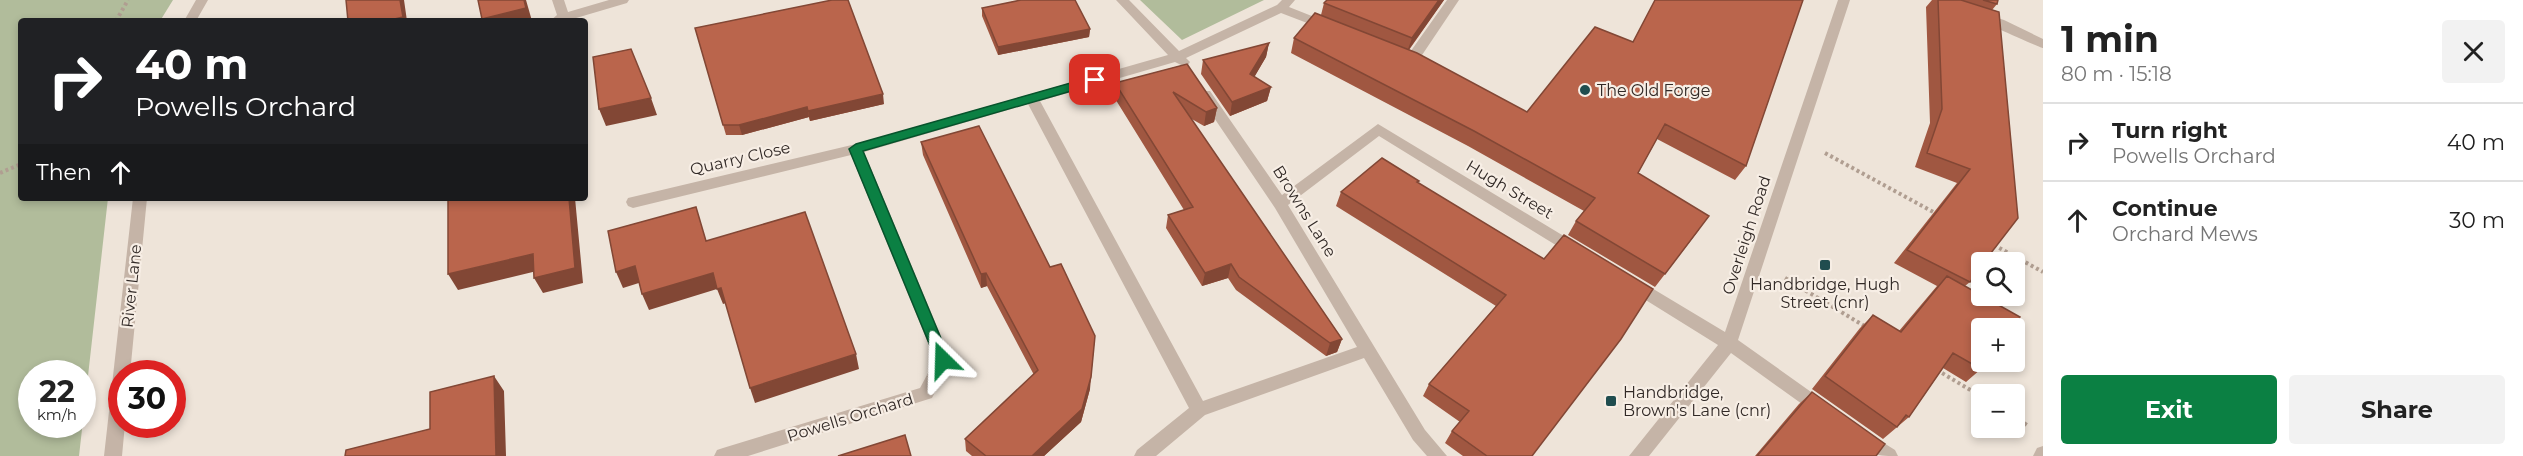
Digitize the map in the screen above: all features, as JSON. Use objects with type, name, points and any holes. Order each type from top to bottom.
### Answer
[{"type":"street","points":[[192,18],[202,0]]},
{"type":"street","points":[[558,0],[560,18]]},
{"type":"street","points":[[563,18],[623,0]]},
{"type":"street","name":"Browns Lane","points":[[1122,0],[1179,56],[1280,204],[1419,435],[1438,456]]},
{"type":"street","points":[[1389,52],[1411,61],[1453,0]]},
{"type":"street","name":"Overleigh Road","points":[[1638,456],[1729,343],[1844,0]]},
{"type":"street","points":[[856,149],[1179,56],[1285,4],[1346,34]]},
{"type":"street","points":[[1968,13],[2000,23],[2043,44]]},
{"type":"street","points":[[1032,98],[1199,410]]},
{"type":"street","name":"Hugh Street","points":[[1280,204],[1378,129],[1588,258]]},
{"type":"street","name":"Quarry Close","points":[[633,202],[856,149]]},
{"type":"street","name":"Powells Orchard","points":[[723,456],[926,393],[943,360],[856,149]]},
{"type":"street","name":"River Lane","points":[[124,360],[140,201]]},
{"type":"street","points":[[1618,276],[1729,343],[1832,416]]},
{"type":"street","points":[[1143,456],[1199,410],[1368,350]]},
{"type":"street","points":[[1851,429],[1889,456]]},
{"type":"street","name":"River Lane","points":[[113,456],[115,438]]},
{"type":"path","points":[[118,18],[128,0]]},
{"type":"path","points":[[1797,138],[1941,216]]},
{"type":"path","points":[[0,173],[18,165]]},
{"type":"path","points":[[1992,244],[2043,272]]},
{"type":"path","points":[[1756,261],[1869,329]]},
{"type":"path","points":[[1930,366],[1971,390]]},
{"type":"green space","points":[[0,0],[173,0],[162,18],[18,18],[18,201],[108,201],[90,360],[18,360],[18,438],[81,438],[79,456],[0,456]]},
{"type":"green space","points":[[1140,0],[1264,0],[1182,40]]},
{"type":"building","points":[[346,0],[400,0],[403,17],[348,18]]},
{"type":"building","points":[[478,0],[524,0],[526,8],[482,18]]},
{"type":"building","points":[[832,0],[848,0],[883,94],[808,111],[807,107],[739,125],[723,125],[695,28]]},
{"type":"building","points":[[1021,0],[1075,0],[1090,29],[998,47],[982,8]]},
{"type":"building","points":[[1327,0],[1439,0],[1412,38],[1324,3]]},
{"type":"building","points":[[1655,0],[1803,0],[1746,166],[1665,124],[1638,173],[1709,216],[1665,274],[1576,221],[1595,198],[1474,131],[1294,38],[1315,13],[1417,53],[1527,112],[1595,27],[1633,42]]},
{"type":"building","points":[[1938,0],[1961,0],[1999,12],[2018,218],[1992,252],[1971,252],[1970,282],[1907,250],[1970,169],[1927,153],[1942,109]]},
{"type":"building","points":[[1983,0],[1998,0],[1997,4]]},
{"type":"building","points":[[1269,43],[1250,74],[1271,87],[1232,102],[1203,60]]},
{"type":"building","points":[[631,49],[651,98],[599,109],[593,57]]},
{"type":"building","points":[[1187,64],[1217,108],[1206,112],[1173,92],[1342,339],[1330,343],[1239,277],[1231,264],[1205,273],[1168,215],[1193,207],[1115,83]]},
{"type":"building","points":[[979,126],[1050,267],[1061,264],[1095,336],[1091,377],[1082,409],[1032,456],[986,456],[965,439],[1038,370],[986,273],[981,274],[921,142]]},
{"type":"building","points":[[1382,158],[1419,181],[1417,182],[1544,259],[1564,235],[1653,289],[1621,339],[1532,456],[1487,456],[1452,431],[1469,411],[1429,384],[1506,295],[1341,192]]},
{"type":"building","points":[[448,201],[569,201],[575,268],[534,278],[533,254],[448,274]]},
{"type":"building","points":[[696,207],[706,241],[805,212],[856,354],[750,388],[721,288],[717,289],[713,273],[642,294],[635,266],[616,272],[608,231]]},
{"type":"building","points":[[1947,276],[1971,289],[1971,306],[2000,306],[2020,317],[1971,318],[1971,363],[1953,353],[1909,417],[1906,415],[1897,427],[1825,376],[1873,315],[1901,332]]},
{"type":"building","points":[[494,376],[496,456],[345,456],[346,450],[430,429],[430,392]]},
{"type":"building","points":[[1812,392],[1885,444],[1876,456],[1757,456]]},
{"type":"building","points":[[905,435],[911,456],[838,456]]},
{"type":"place","name":"The Old Forge","points":[[1585,90]]},
{"type":"place","name":"Handbridge, Hugh Street (cnr)","points":[[1825,265]]},
{"type":"place","name":"Handbridge, Brown's Lane (cnr)","points":[[1611,401]]},
{"type":"route","points":[[943,360],[856,149],[1095,80]]}]
